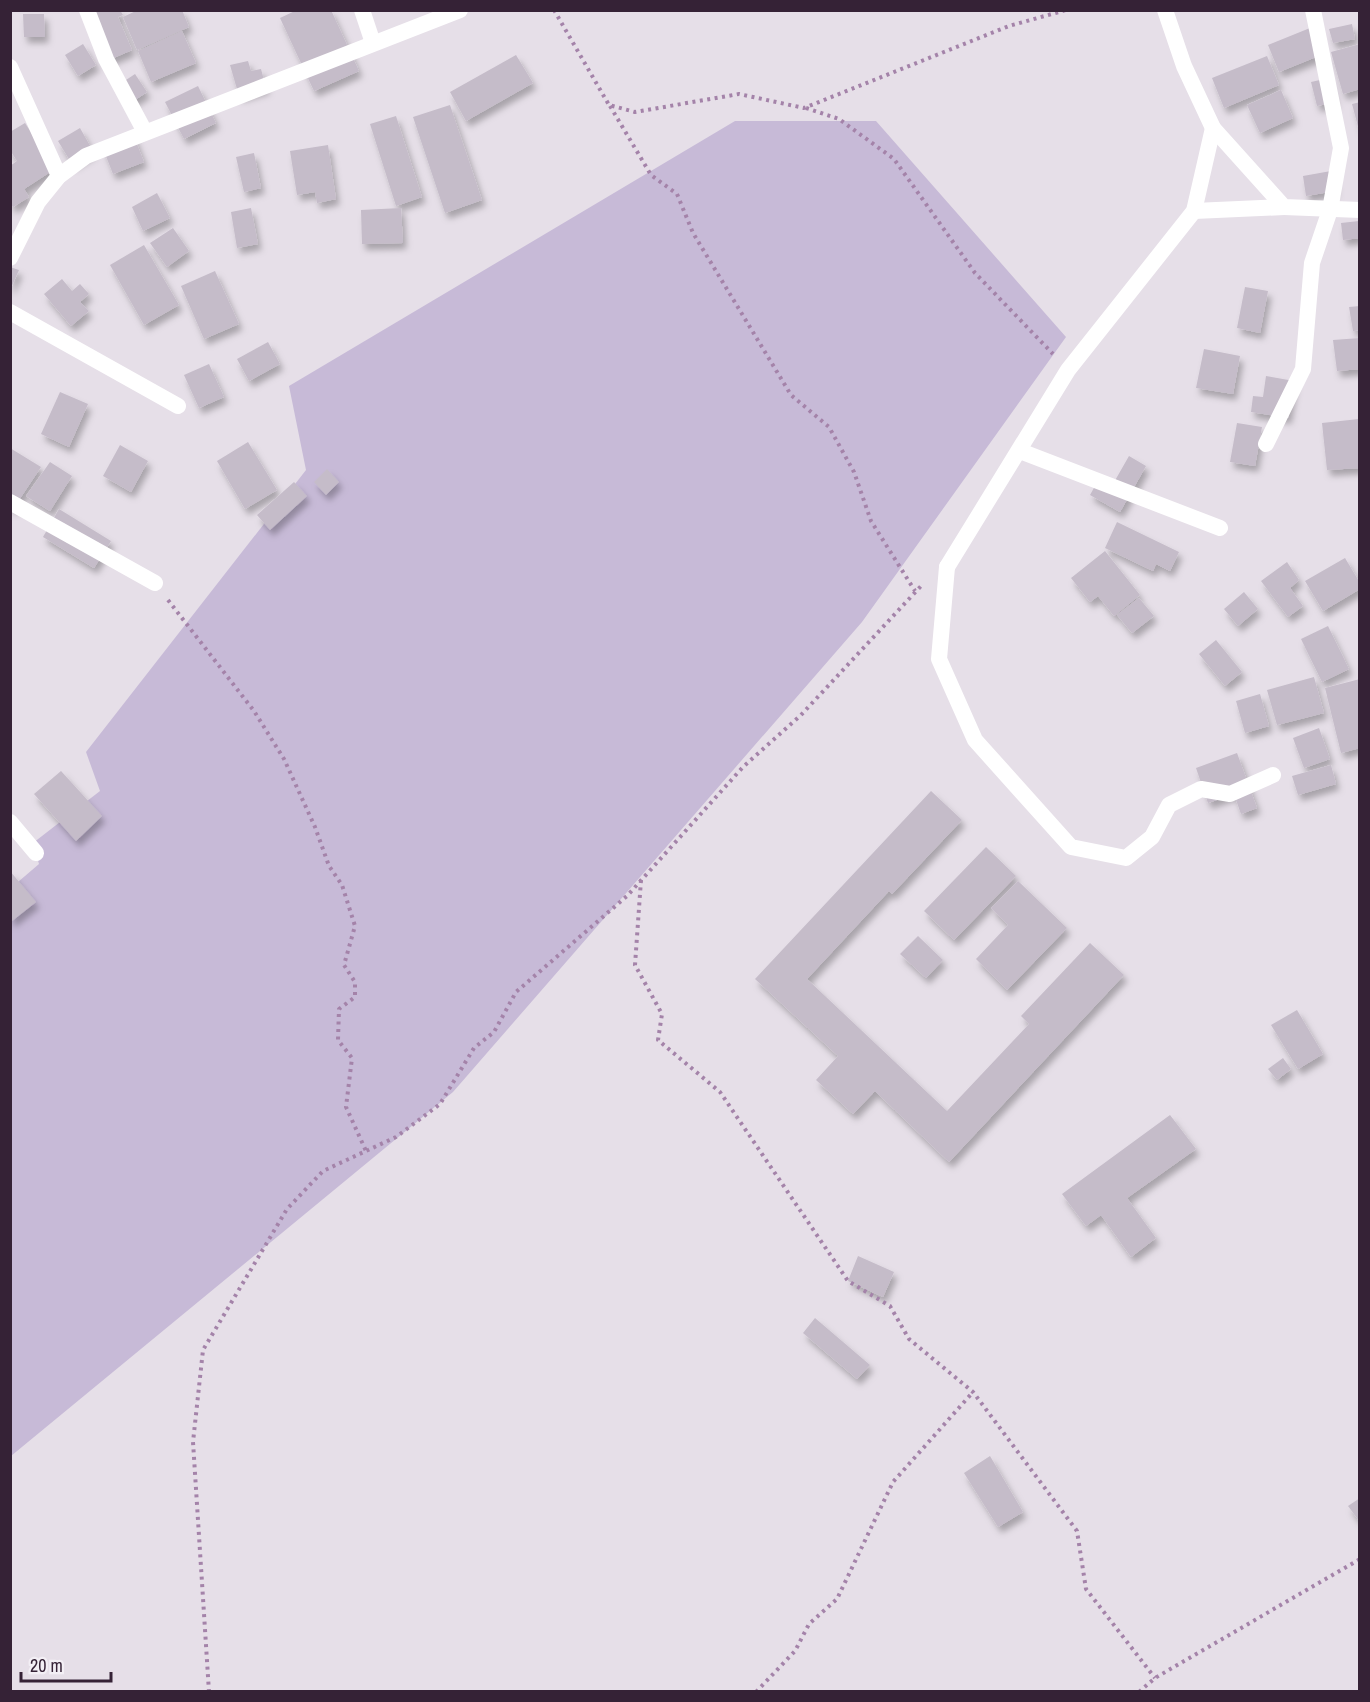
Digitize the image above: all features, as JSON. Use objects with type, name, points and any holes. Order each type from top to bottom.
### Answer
[{"type":"street","points":[[87,10],[106,60],[145,132]]},
{"type":"street","points":[[362,10],[373,43]]},
{"type":"street","points":[[10,258],[38,202],[59,176],[86,156],[460,10]]},
{"type":"street","points":[[1165,10],[1184,66],[1213,128],[1284,207]]},
{"type":"street","points":[[1266,444],[1303,369],[1312,263],[1330,210],[1341,148],[1313,10]]},
{"type":"street","points":[[10,67],[59,176]]},
{"type":"street","points":[[1213,128],[1194,211],[1068,370],[947,567],[939,659],[975,740],[1071,847],[1126,858],[1152,837],[1169,805],[1201,789],[1230,794],[1272,776]]},
{"type":"street","points":[[1194,211],[1284,207],[1359,210]]},
{"type":"street","points":[[10,312],[178,405]]},
{"type":"street","points":[[1020,451],[1220,528]]},
{"type":"street","points":[[10,502],[155,584]]},
{"type":"street","points":[[10,822],[36,853]]},
{"type":"path","points":[[555,10],[651,175],[677,194],[693,233],[791,395],[829,427],[854,472],[871,521],[915,591]]},
{"type":"path","points":[[804,108],[1009,26],[1066,10]]},
{"type":"path","points":[[609,105],[635,112],[738,94],[804,108],[839,119],[894,159],[975,273],[1068,370]]},
{"type":"path","points":[[209,1692],[194,1442],[203,1350],[287,1209],[323,1171],[396,1137],[440,1104],[474,1048],[494,1032],[516,992],[627,896],[743,767],[801,715],[915,591],[947,567]]},
{"type":"path","points":[[155,584],[254,711],[284,759],[315,827],[329,866],[342,885],[355,926],[344,965],[355,982],[355,997],[339,1009],[338,1041],[352,1058],[346,1107],[366,1151]]},
{"type":"path","points":[[641,880],[635,965],[662,1014],[658,1040],[720,1092],[848,1281],[890,1306],[909,1339],[973,1392],[1077,1531],[1086,1589],[1155,1678]]},
{"type":"path","points":[[756,1692],[795,1651],[809,1624],[837,1599],[892,1482],[973,1392]]},
{"type":"path","points":[[1139,1692],[1155,1678],[1359,1559]]},
{"type":"shaded area","points":[[735,121],[876,121],[1066,337],[862,622],[453,1092],[11,1456],[11,888],[39,864],[33,843],[100,791],[86,752],[306,470],[289,386]]},
{"type":"building","points":[[88,10],[120,10],[123,15],[118,17],[132,50],[109,60]]},
{"type":"building","points":[[138,10],[182,10],[189,27],[137,50],[123,17]]},
{"type":"building","points":[[297,10],[331,10],[359,71],[314,91],[280,18]]},
{"type":"building","points":[[23,14],[44,14],[45,37],[24,37]]},
{"type":"building","points":[[1352,24],[1355,39],[1333,43],[1329,29]]},
{"type":"building","points":[[1310,28],[1321,55],[1279,72],[1268,45]]},
{"type":"building","points":[[182,31],[196,63],[151,82],[138,51]]},
{"type":"building","points":[[83,44],[96,65],[78,76],[65,55]]},
{"type":"building","points":[[1360,44],[1360,89],[1343,94],[1331,52]]},
{"type":"building","points":[[516,55],[533,83],[466,121],[450,92]]},
{"type":"building","points":[[1267,56],[1279,85],[1224,108],[1212,78]]},
{"type":"building","points":[[248,61],[251,71],[261,69],[266,88],[239,96],[230,65]]},
{"type":"building","points":[[135,74],[147,92],[132,102],[120,84]]},
{"type":"building","points":[[1329,78],[1335,102],[1317,106],[1311,82]]},
{"type":"building","points":[[198,86],[216,123],[184,139],[165,102]]},
{"type":"building","points":[[1281,90],[1293,118],[1260,133],[1247,105]]},
{"type":"building","points":[[1360,102],[1360,130],[1359,130],[1352,104]]},
{"type":"building","points":[[450,105],[482,200],[445,213],[413,117]]},
{"type":"building","points":[[396,116],[422,197],[396,206],[370,124]]},
{"type":"building","points":[[25,123],[40,147],[61,165],[24,189],[29,197],[13,207],[10,203],[10,166],[17,161],[10,150],[10,132]]},
{"type":"building","points":[[80,128],[93,151],[72,164],[58,141]]},
{"type":"building","points":[[133,134],[144,162],[113,174],[102,146]]},
{"type":"building","points":[[328,145],[336,199],[317,203],[315,192],[297,195],[290,151]]},
{"type":"building","points":[[254,153],[261,188],[244,192],[236,157]]},
{"type":"building","points":[[1331,171],[1335,191],[1306,196],[1303,176]]},
{"type":"building","points":[[157,193],[170,218],[143,231],[132,207]]},
{"type":"building","points":[[251,208],[258,244],[237,248],[231,212]]},
{"type":"building","points":[[401,208],[403,243],[362,244],[361,210]]},
{"type":"building","points":[[1359,221],[1360,238],[1343,240],[1341,223]]},
{"type":"building","points":[[173,228],[189,251],[167,267],[150,243]]},
{"type":"building","points":[[144,245],[179,305],[144,325],[110,265]]},
{"type":"building","points":[[10,267],[19,270],[10,290]]},
{"type":"building","points":[[215,271],[239,324],[204,339],[181,286]]},
{"type":"building","points":[[62,279],[72,291],[80,284],[89,294],[80,302],[89,311],[71,326],[44,294]]},
{"type":"building","points":[[1245,287],[1268,291],[1260,333],[1237,328]]},
{"type":"building","points":[[1360,306],[1360,330],[1353,331],[1349,307]]},
{"type":"building","points":[[1360,338],[1360,369],[1337,371],[1333,340]]},
{"type":"building","points":[[268,342],[280,364],[249,381],[237,359]]},
{"type":"building","points":[[1204,349],[1240,356],[1233,394],[1196,388]]},
{"type":"building","points":[[209,364],[224,397],[199,408],[184,375]]},
{"type":"building","points":[[1266,376],[1294,381],[1288,418],[1251,412],[1253,396],[1263,397]]},
{"type":"building","points":[[60,392],[88,404],[69,447],[41,434]]},
{"type":"building","points":[[1359,419],[1360,468],[1327,470],[1322,423]]},
{"type":"building","points":[[1237,423],[1262,427],[1255,466],[1230,462]]},
{"type":"building","points":[[248,442],[277,490],[245,509],[217,461]]},
{"type":"building","points":[[120,445],[148,461],[131,492],[103,476]]},
{"type":"building","points":[[10,448],[41,467],[13,509],[10,507]]},
{"type":"building","points":[[1129,456],[1146,466],[1120,512],[1090,495],[1100,477],[1113,484]]},
{"type":"building","points":[[50,462],[72,476],[50,511],[26,496]]},
{"type":"building","points":[[327,469],[339,482],[326,495],[314,482]]},
{"type":"building","points":[[294,482],[307,496],[270,530],[257,515]]},
{"type":"building","points":[[59,509],[111,541],[94,568],[43,537]]},
{"type":"building","points":[[1117,522],[1179,552],[1170,571],[1156,564],[1153,571],[1105,548]]},
{"type":"building","points":[[1105,551],[1140,595],[1114,616],[1098,596],[1090,602],[1071,578]]},
{"type":"building","points":[[1345,558],[1360,583],[1360,589],[1323,611],[1305,581]]},
{"type":"building","points":[[1287,562],[1299,580],[1290,588],[1303,606],[1288,617],[1261,581]]},
{"type":"building","points":[[1244,592],[1258,609],[1238,626],[1224,609]]},
{"type":"building","points":[[1139,598],[1154,616],[1132,633],[1117,615]]},
{"type":"building","points":[[1328,626],[1349,669],[1322,682],[1301,639]]},
{"type":"building","points":[[1216,640],[1242,672],[1225,686],[1199,654]]},
{"type":"building","points":[[1314,677],[1324,713],[1277,725],[1267,690]]},
{"type":"building","points":[[1360,679],[1360,748],[1341,753],[1325,688]]},
{"type":"building","points":[[1260,694],[1269,726],[1245,733],[1236,701]]},
{"type":"building","points":[[1319,728],[1330,759],[1304,768],[1293,738]]},
{"type":"building","points":[[1237,753],[1257,808],[1241,814],[1234,794],[1208,803],[1196,768]]},
{"type":"building","points":[[1331,765],[1336,784],[1298,795],[1292,776]]},
{"type":"building","points":[[61,771],[102,816],[76,841],[34,794]]},
{"type":"building","points":[[931,791],[962,820],[892,894],[889,891],[807,979],[947,1111],[1029,1024],[1021,1016],[1090,943],[1124,975],[949,1162],[875,1091],[853,1114],[816,1080],[838,1056],[755,979]]},
{"type":"building","points":[[986,847],[1016,876],[954,940],[924,911]]},
{"type":"building","points":[[10,871],[36,902],[12,921],[10,919]]},
{"type":"building","points":[[1018,881],[1067,928],[1007,990],[976,959],[1008,925],[991,908]]},
{"type":"building","points":[[918,936],[943,960],[926,978],[900,954]]},
{"type":"building","points":[[1297,1010],[1323,1054],[1298,1069],[1271,1025]]},
{"type":"building","points":[[1283,1058],[1291,1069],[1277,1080],[1268,1069]]},
{"type":"building","points":[[1170,1115],[1196,1149],[1127,1198],[1156,1238],[1131,1257],[1101,1215],[1086,1226],[1062,1194]]},
{"type":"building","points":[[858,1256],[894,1272],[883,1297],[848,1281]]},
{"type":"building","points":[[815,1318],[870,1365],[857,1379],[803,1333]]},
{"type":"building","points":[[990,1456],[1023,1512],[998,1527],[964,1473]]},
{"type":"building","points":[[1360,1498],[1360,1522],[1348,1506]]}]
